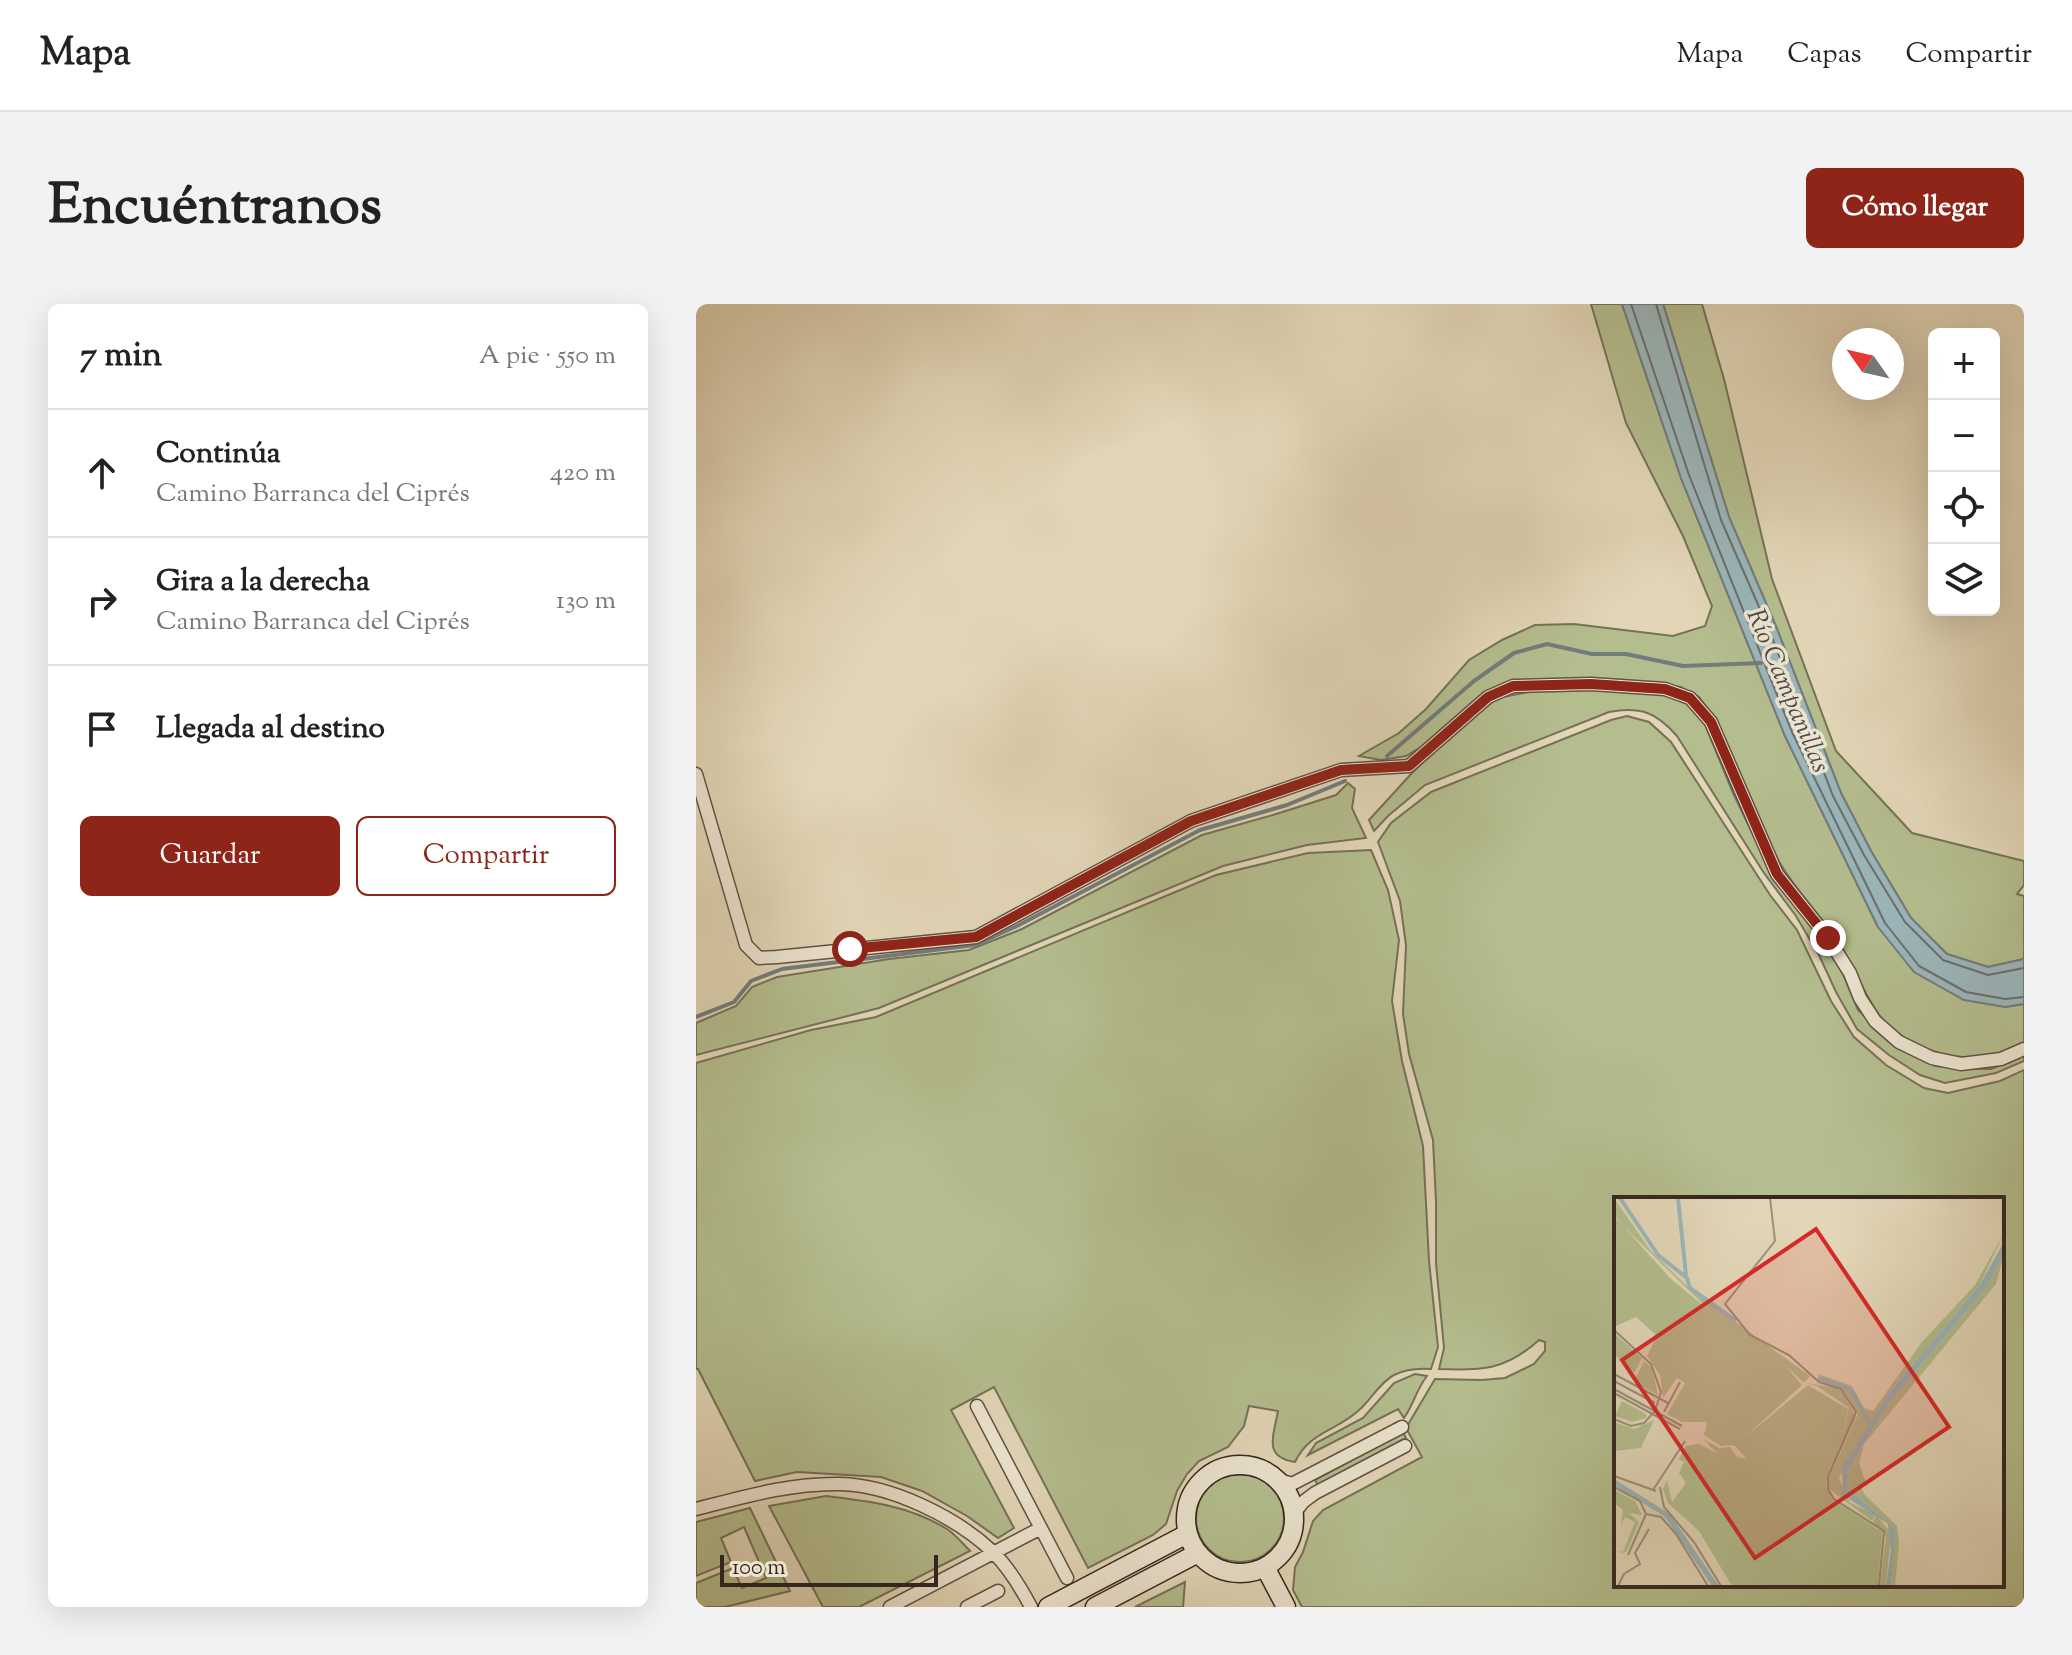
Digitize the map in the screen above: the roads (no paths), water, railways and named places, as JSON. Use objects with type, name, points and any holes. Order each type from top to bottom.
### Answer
[{"type":"street","points":[[696,774],[746,945],[759,958],[777,957],[976,937],[1191,821],[1341,770],[1409,766],[1488,697],[1513,686],[1591,684],[1665,689],[1690,698],[1711,722],[1777,874],[1828,938],[1875,1021],[1899,1042],[1932,1058],[1961,1064],[2001,1059],[2024,1049]]},
{"type":"street","points":[[977,1406],[1067,1578]]},
{"type":"street","points":[[1273,1478],[1292,1484],[1402,1427]]},
{"type":"street","points":[[1292,1516],[1315,1493],[1405,1446]]},
{"type":"street","points":[[1231,1465],[1259,1468],[1284,1486],[1291,1500],[1292,1516],[1293,1533],[1286,1548],[1270,1564],[1251,1573],[1227,1572],[1209,1565],[1194,1549],[1187,1534],[1189,1500],[1212,1472],[1231,1465]]},
{"type":"street","points":[[696,1509],[805,1485],[843,1484],[879,1491],[915,1502],[964,1529],[994,1553],[1017,1580],[1031,1607]]},
{"type":"street","points":[[890,1607],[1041,1528]]},
{"type":"street","points":[[1048,1607],[1187,1534]]},
{"type":"street","points":[[1095,1607],[1198,1553]]},
{"type":"street","points":[[1265,1567],[1286,1607]]},
{"type":"street","points":[[967,1607],[998,1591]]},
{"type":"water","name":"Río Campanillas","points":[[1622,304],[1663,304],[1729,517],[1841,793],[1871,851],[1911,918],[1947,954],[1988,967],[2024,959],[2024,1004],[2005,1007],[1964,1000],[1914,972],[1878,927],[1785,736],[1681,478]]},
{"type":"waterway","name":"Río Campanillas","points":[[1387,756],[1474,681],[1514,653],[1547,644],[1592,654],[1626,654],[1683,666],[1761,663]]},
{"type":"waterway","points":[[696,1017],[734,1002],[751,981],[782,969],[975,945],[1200,830],[1287,805],[1345,781]]}]
